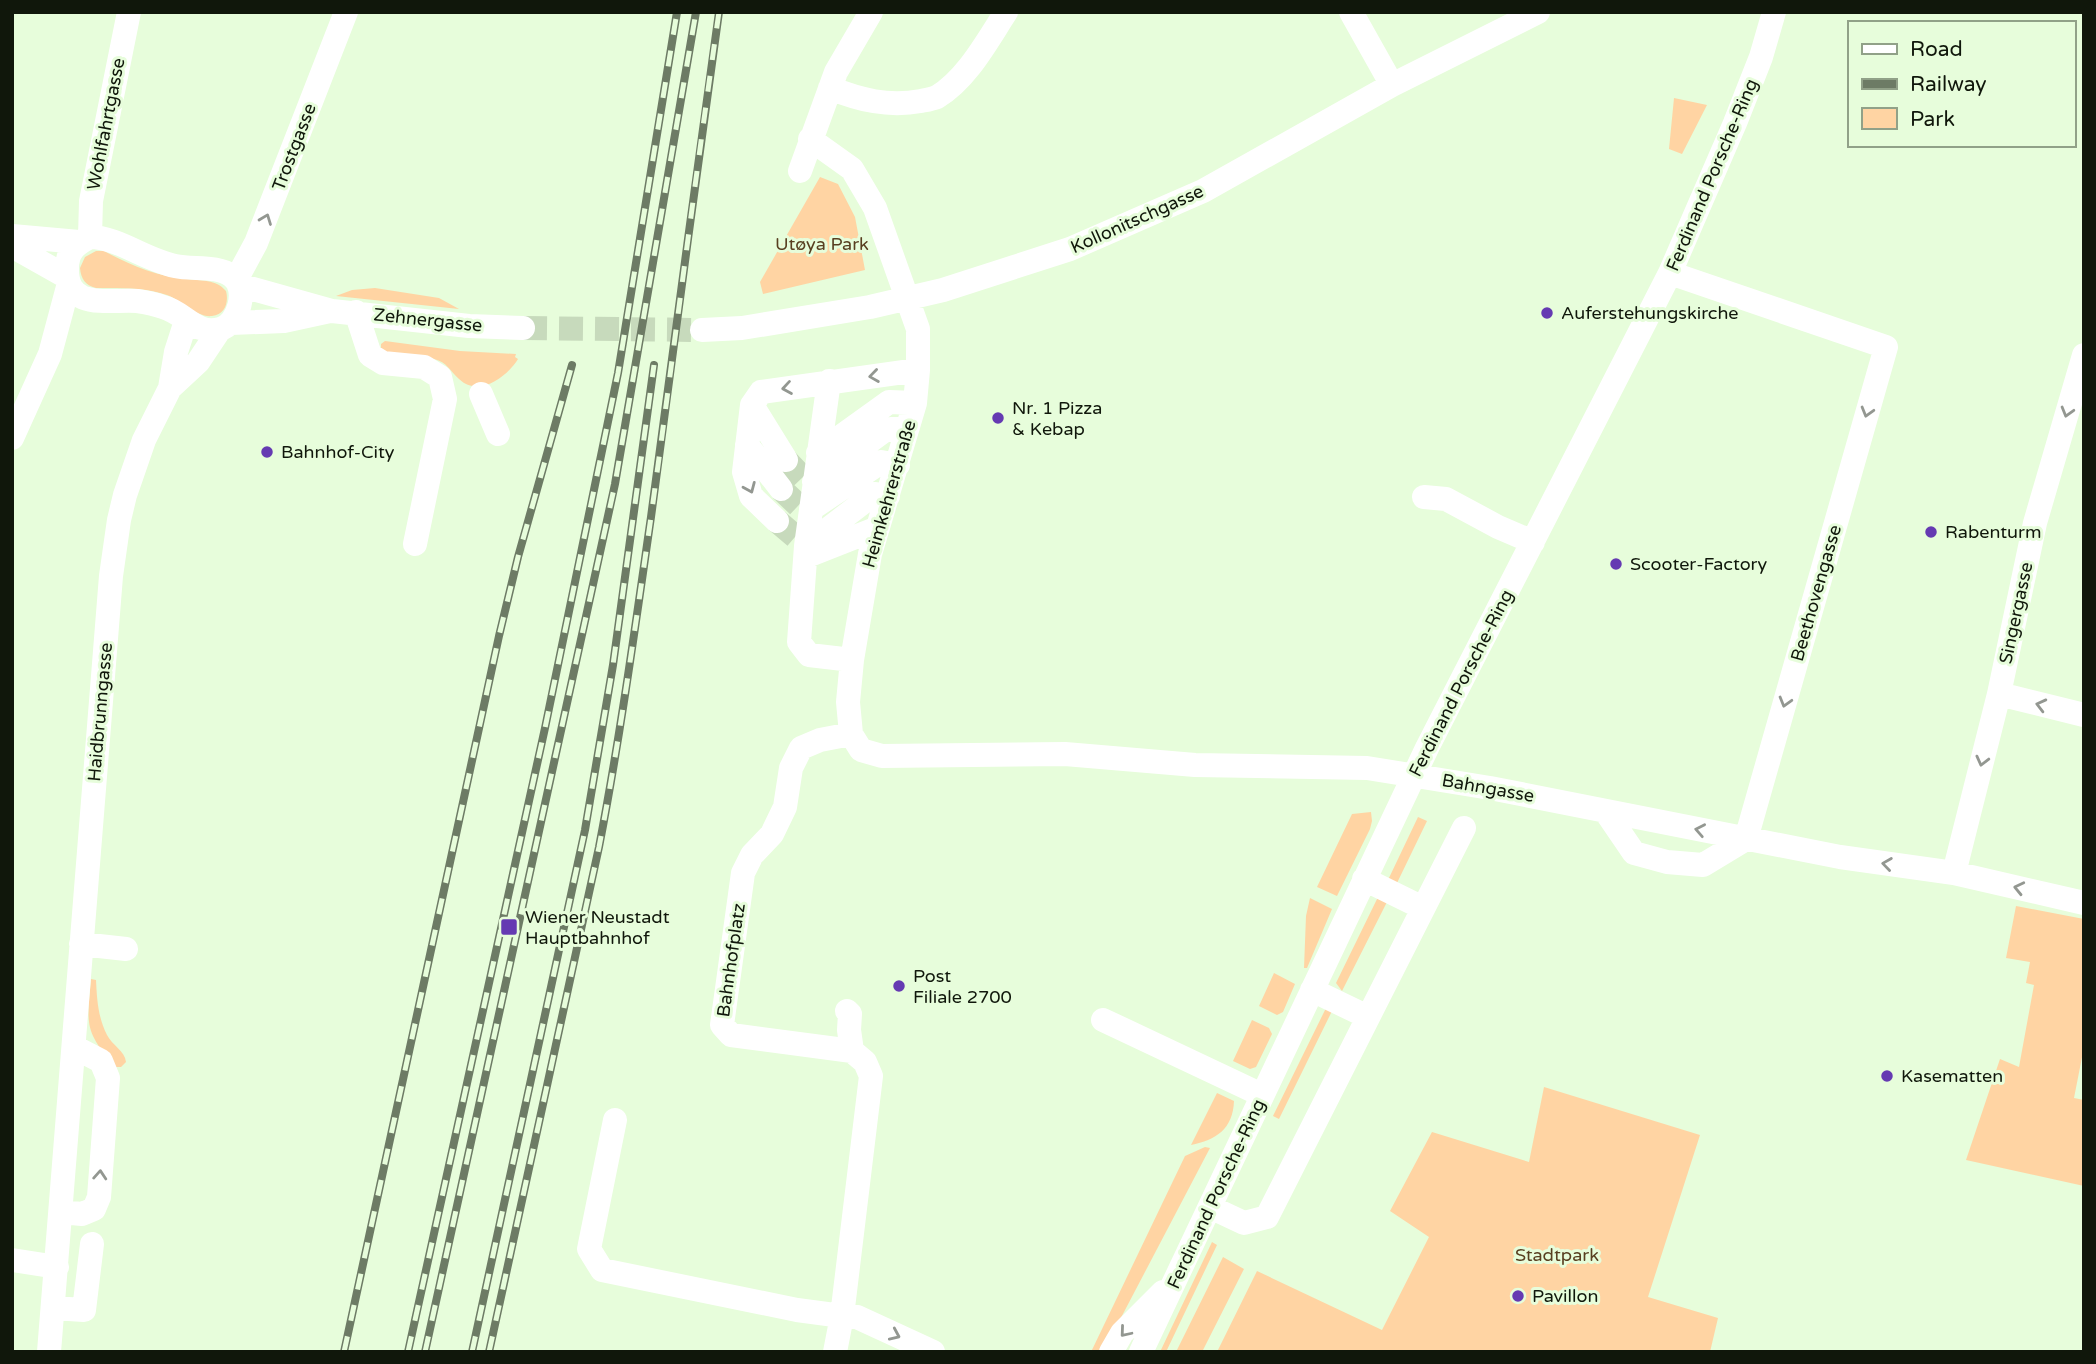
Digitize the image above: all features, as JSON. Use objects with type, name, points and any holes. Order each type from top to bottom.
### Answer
[{"type":"street","name":"Wohlfahrtgasse","points":[[50,354],[68,280],[68,258],[71,250],[85,240],[129,12]]},
{"type":"street","name":"Trostgasse","points":[[225,326],[239,304],[238,283],[346,12]]},
{"type":"street","points":[[800,171],[836,72],[871,12]]},
{"type":"street","points":[[830,88],[875,103],[910,103],[935,98],[960,78],[1006,12]]},
{"type":"street","points":[[1351,12],[1392,85]]},
{"type":"street","name":"Kollonitschgasse","points":[[702,330],[742,328],[870,307],[943,290],[1070,249],[1203,191],[1392,85],[1538,12]]},
{"type":"street","name":"Ferdinand Porsche-Ring","points":[[1141,1352],[1414,776],[1670,273],[1735,123],[1761,57],[1774,12]]},
{"type":"street","name":"Heimkehrerstraße","points":[[810,139],[852,169],[875,208],[918,329],[915,403],[870,554],[852,660],[848,702],[851,734]]},
{"type":"street","points":[[12,236],[85,240]]},
{"type":"street","name":"Zehnergasse","points":[[85,240],[111,240],[147,258],[177,267],[219,270],[231,275],[238,283],[344,311],[469,326],[523,328]]},
{"type":"street","points":[[12,246],[68,280],[82,299],[92,301],[50,354],[12,438]]},
{"type":"street","name":"Beethovengasse","points":[[1670,273],[1886,347],[1746,839]]},
{"type":"street","name":"Zehnergasse","points":[[92,301],[139,301],[167,308],[201,329],[284,321],[344,311]]},
{"type":"street","points":[[344,311],[369,355],[383,363],[424,367],[440,377],[445,399],[415,544]]},
{"type":"street","name":"Haidbrunngasse","points":[[49,1352],[111,576],[119,520],[144,440],[170,388],[176,352],[187,321]]},
{"type":"street","name":"Haidbrunngasse","points":[[170,388],[198,362],[225,326]]},
{"type":"street","name":"Singergasse","points":[[1954,873],[1999,694],[2035,523],[2083,359]]},
{"type":"street","points":[[777,521],[751,496],[744,472],[752,405],[761,392],[918,370]]},
{"type":"street","points":[[829,381],[807,514],[799,642],[809,655],[852,660]]},
{"type":"street","points":[[481,394],[498,434]]},
{"type":"street","points":[[818,453],[889,402],[915,403]]},
{"type":"street","points":[[752,405],[786,460]]},
{"type":"street","points":[[807,514],[886,430],[908,427]]},
{"type":"street","points":[[747,445],[781,489]]},
{"type":"street","points":[[807,514],[881,462],[898,465]]},
{"type":"street","points":[[807,514],[874,494],[888,496]]},
{"type":"street","points":[[1424,497],[1446,499],[1533,542]]},
{"type":"street","points":[[807,514],[878,528]]},
{"type":"street","points":[[1999,694],[2084,715]]},
{"type":"street","name":"Bahngasse","points":[[851,734],[861,750],[882,756],[1065,754],[1195,765],[1367,768],[1490,788],[1840,857],[1954,873],[2084,903]]},
{"type":"street","name":"Bahnhofplatz","points":[[851,734],[820,740],[801,748],[790,768],[785,807],[772,834],[752,855],[743,873],[722,1025],[731,1035],[790,1037],[852,1051]]},
{"type":"street","points":[[1606,813],[1634,853],[1667,862],[1703,865],[1746,839]]},
{"type":"street","points":[[1210,1207],[1244,1223],[1267,1217],[1464,828]]},
{"type":"street","points":[[1364,879],[1423,908]]},
{"type":"street","points":[[82,938],[127,943]]},
{"type":"street","points":[[1312,990],[1368,1017]]},
{"type":"street","points":[[835,1352],[850,1317],[871,1076],[865,1062],[852,1051],[850,1014],[847,1011]]},
{"type":"street","points":[[1103,1020],[1262,1095]]},
{"type":"street","points":[[61,1212],[82,1214],[94,1209],[99,1197],[107,1091],[106,1071],[101,1061],[74,1047]]},
{"type":"street","points":[[615,1120],[589,1249],[602,1270],[797,1310],[850,1317],[933,1352]]},
{"type":"street","points":[[53,1308],[84,1310],[92,1244]]},
{"type":"street","points":[[12,1260],[57,1267]]},
{"type":"street","points":[[1111,1352],[1122,1334],[1176,1279]]},
{"type":"green space","points":[[1674,98],[1707,105],[1682,154],[1669,149]]},
{"type":"green space","name":"Utøya Park","points":[[820,177],[838,184],[855,217],[865,270],[763,294],[760,282]]},
{"type":"green space","points":[[96,251],[104,251],[154,273],[218,284],[226,291],[225,307],[216,315],[206,316],[158,292],[92,287],[84,281],[80,268],[85,257]]},
{"type":"green space","points":[[375,288],[439,298],[459,309],[336,296],[352,290]]},
{"type":"green space","points":[[385,341],[460,351],[516,354],[518,359],[500,378],[484,386],[475,386],[459,379],[438,360],[381,350],[381,344]]},
{"type":"green space","points":[[1371,812],[1370,829],[1337,896],[1317,887],[1352,814]]},
{"type":"green space","points":[[1418,817],[1427,821],[1397,883],[1388,880]]},
{"type":"green space","points":[[1378,897],[1387,902],[1342,991],[1336,983]]},
{"type":"green space","points":[[1310,898],[1332,909],[1307,968],[1304,968],[1306,916]]},
{"type":"green space","points":[[2016,906],[2084,919],[2084,1047],[2074,1098],[2084,1100],[2084,1186],[1966,1160],[2000,1059],[2019,1067],[2034,985],[2026,983],[2030,962],[2006,958]]},
{"type":"green space","points":[[1274,973],[1295,984],[1283,1012],[1277,1015],[1259,1006]]},
{"type":"green space","points":[[91,979],[96,980],[98,1008],[104,1028],[109,1039],[125,1058],[126,1062],[121,1067],[115,1067],[98,1044],[90,1027]]},
{"type":"green space","points":[[1326,1008],[1332,1011],[1279,1119],[1273,1116]]},
{"type":"green space","points":[[1252,1020],[1269,1028],[1272,1034],[1256,1067],[1250,1069],[1233,1061]]},
{"type":"green space","name":"Stadtpark","points":[[1544,1087],[1700,1135],[1648,1297],[1718,1318],[1710,1352],[1217,1352],[1257,1271],[1382,1330],[1429,1237],[1390,1211],[1432,1132],[1529,1162]]},
{"type":"green space","points":[[1217,1093],[1234,1101],[1227,1126],[1208,1140],[1191,1145]]},
{"type":"green space","points":[[1205,1147],[1210,1148],[1103,1352],[1091,1352],[1185,1156]]},
{"type":"green space","points":[[1212,1242],[1217,1245],[1166,1352],[1160,1352]]},
{"type":"green space","points":[[1223,1257],[1244,1269],[1202,1352],[1176,1352]]},
{"type":"tunnel","points":[[523,328],[702,330]]},
{"type":"tunnel","points":[[786,460],[805,480]]},
{"type":"tunnel","points":[[781,489],[801,508]]},
{"type":"tunnel","points":[[777,521],[797,538]]},
{"type":"railway","points":[[408,1352],[545,728],[618,373],[677,12]]},
{"type":"railway","points":[[425,1352],[615,484],[696,12]]},
{"type":"railway","points":[[489,1352],[599,847],[614,765],[651,517],[719,12]]},
{"type":"railway","points":[[344,1352],[499,636],[518,557],[572,365]]},
{"type":"railway","points":[[472,1352],[585,830],[613,665],[654,365]]},
{"type":"place","name":"Auferstehungskirche","points":[[1547,313]]},
{"type":"place","name":"Nr. 1 Pizza & Kebap","points":[[998,418]]},
{"type":"place","name":"Bahnhof-City","points":[[267,452]]},
{"type":"place","name":"Rabenturm","points":[[1931,532]]},
{"type":"place","name":"Scooter-Factory","points":[[1616,564]]},
{"type":"place","name":"Wiener Neustadt Hauptbahnhof","points":[[509,927]]},
{"type":"place","name":"Post Filiale 2700","points":[[899,986]]},
{"type":"place","name":"Kasematten","points":[[1887,1076]]},
{"type":"place","name":"Pavillon","points":[[1518,1296]]}]
